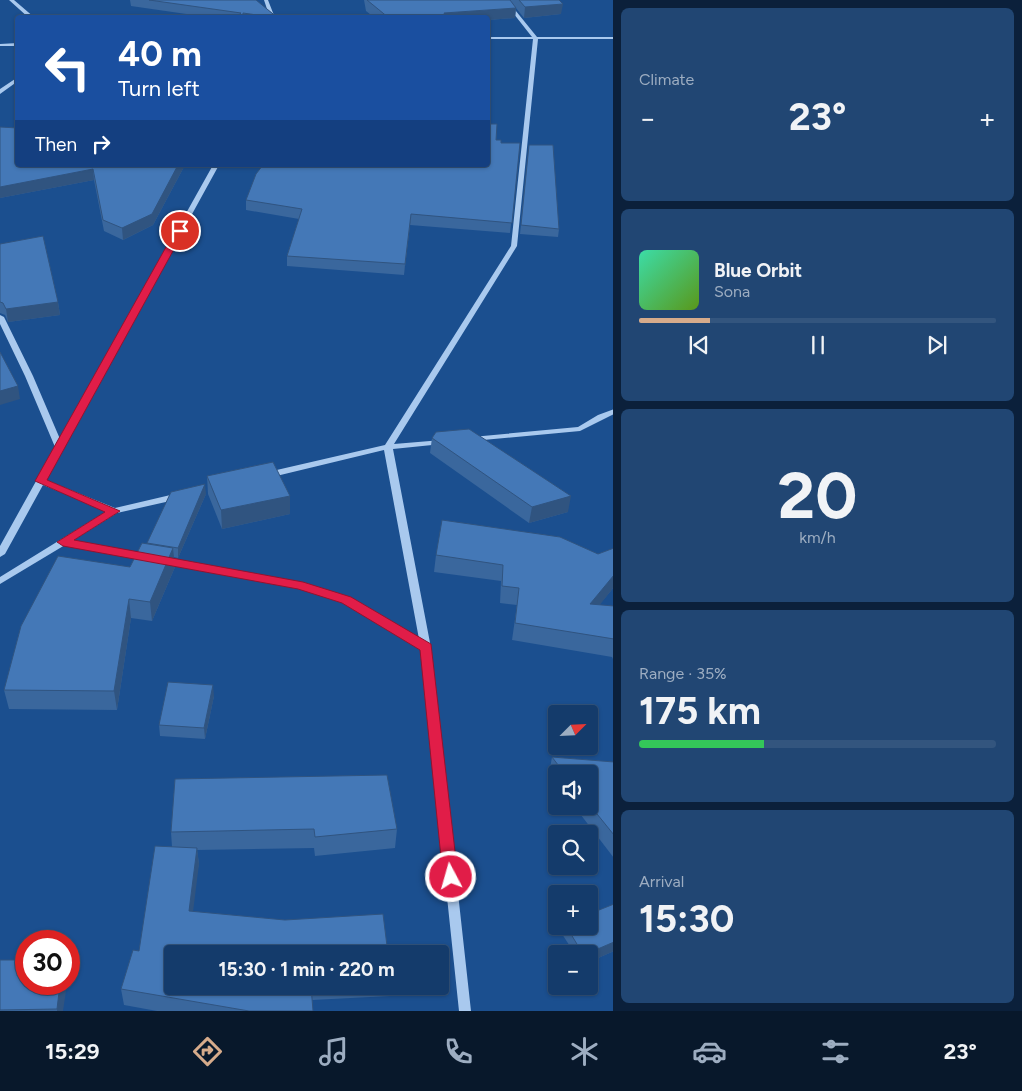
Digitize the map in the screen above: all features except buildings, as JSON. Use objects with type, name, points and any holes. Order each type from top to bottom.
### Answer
[{"type":"street","points":[[11,0],[29,15]]},
{"type":"street","points":[[266,0],[272,15]]},
{"type":"street","points":[[465,1011],[426,648],[388,447],[514,246],[536,38],[505,0]]},
{"type":"street","points":[[490,38],[613,38]]},
{"type":"street","points":[[0,45],[15,44]]},
{"type":"street","points":[[1,91],[15,80]]},
{"type":"street","points":[[0,554],[215,167]]},
{"type":"street","points":[[0,317],[29,376],[59,447]]},
{"type":"street","points":[[256,478],[388,447],[580,429],[603,413],[613,411]]},
{"type":"street","points":[[41,481],[114,511]]},
{"type":"street","points":[[0,581],[114,511],[190,493]]},
{"type":"street","points":[[63,542],[299,585],[346,600],[426,648]]},
{"type":"route","points":[[180,231],[41,481],[114,511],[63,542],[299,585],[346,600],[426,648],[451,877]]}]
